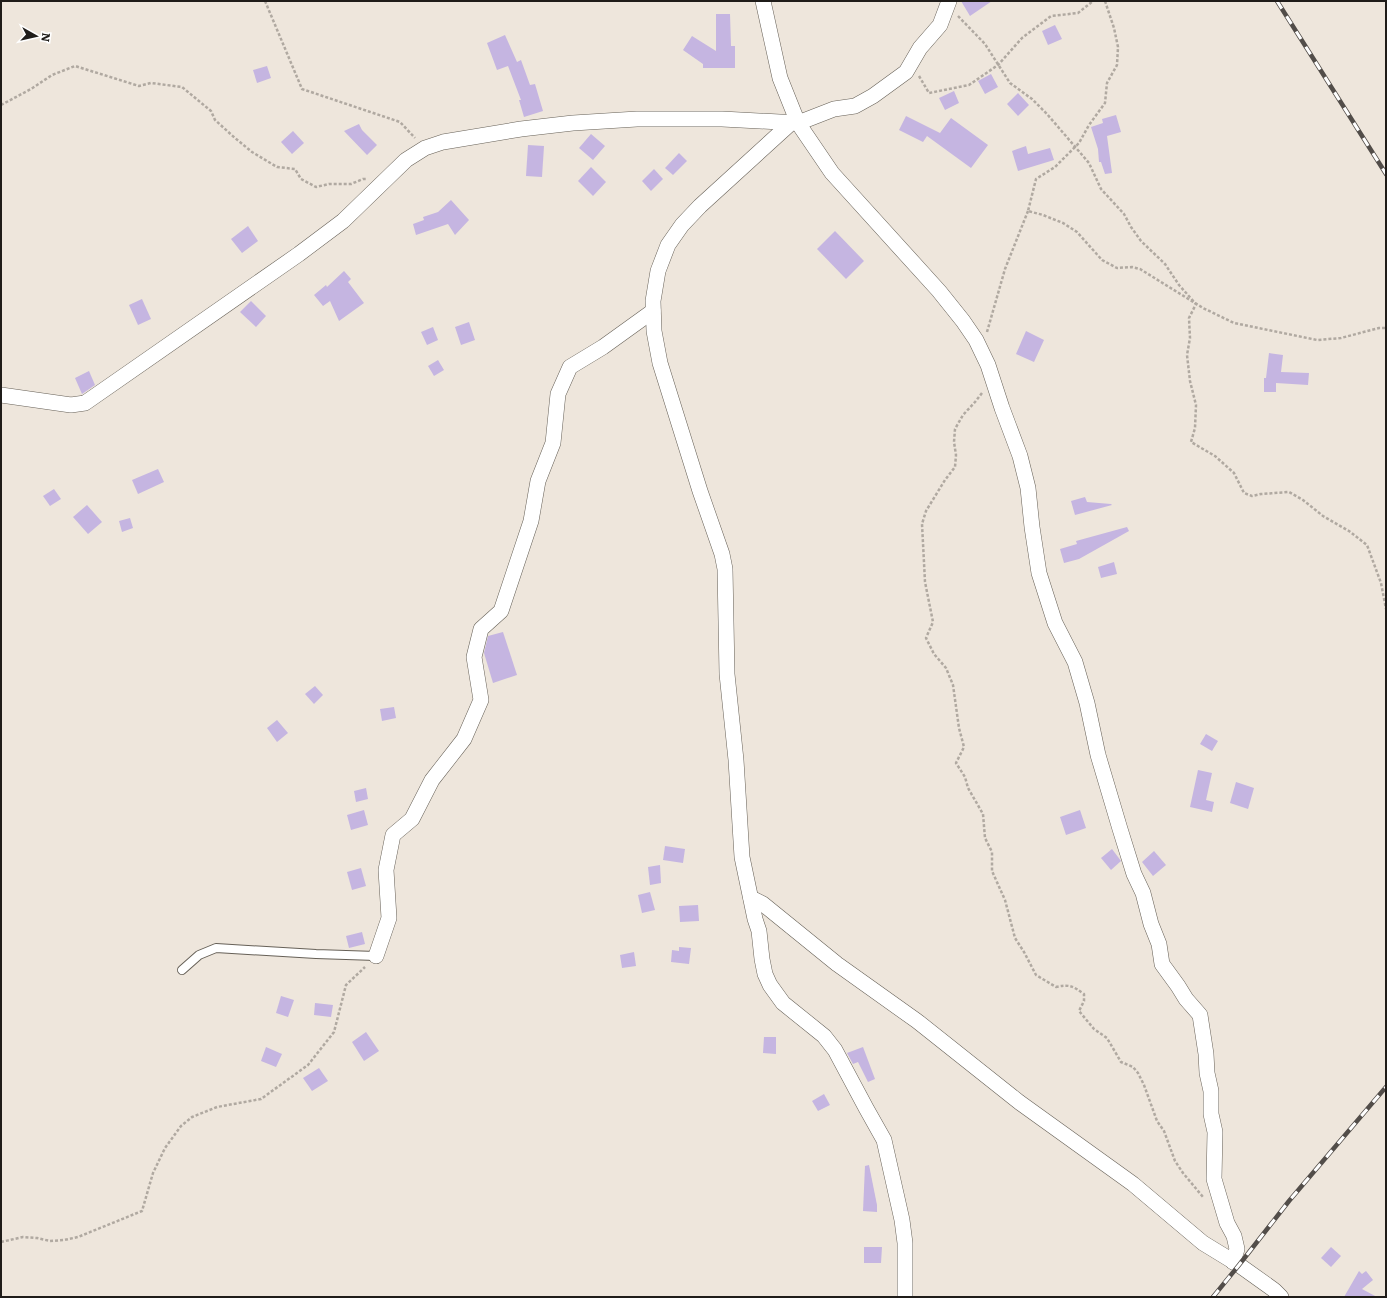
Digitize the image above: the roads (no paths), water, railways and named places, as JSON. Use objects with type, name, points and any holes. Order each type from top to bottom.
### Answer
[{"type":"street","points":[[763,1],[780,78],[795,123],[832,173],[940,291],[976,340],[988,365],[1020,456],[1026,481],[1039,573],[1055,623],[1075,662],[1088,703],[1098,755],[1134,874],[1144,893],[1151,924],[1159,944],[1162,964],[1186,999],[1200,1015],[1206,1054],[1207,1073],[1211,1091],[1211,1114],[1215,1132],[1214,1178],[1227,1223],[1234,1236],[1237,1249],[1233,1262]]},
{"type":"street","points":[[905,1297],[905,1243],[902,1220],[884,1140],[835,1050],[824,1036],[783,1003],[770,985],[765,974],[759,931],[754,919],[742,857],[736,760],[728,674],[725,569],[722,554],[700,491],[660,363],[654,331],[653,301],[658,271],[668,245],[682,225],[700,206],[795,123],[834,109],[855,106],[873,96],[906,72],[920,48],[940,25],[948,2]]},
{"type":"street","points":[[1,395],[71,405],[85,403],[299,254],[343,221],[406,160],[425,148],[443,142],[521,129],[573,123],[637,119],[722,118],[795,123]]},
{"type":"street","points":[[376,956],[389,918],[386,870],[393,834],[412,819],[432,780],[464,739],[481,700],[474,657],[481,629],[501,611],[531,521],[538,481],[553,443],[558,394],[570,367],[603,347],[653,311]]},
{"type":"street","points":[[751,898],[763,904],[803,938],[837,964],[917,1021],[1019,1102],[1133,1184],[1204,1243],[1274,1290],[1281,1297]]},
{"type":"lane","points":[[182,970],[199,955],[216,948],[376,956]]},
{"type":"railway","points":[[1277,1],[1386,174]]},
{"type":"railway","points":[[1213,1297],[1289,1201],[1386,1087]]}]
